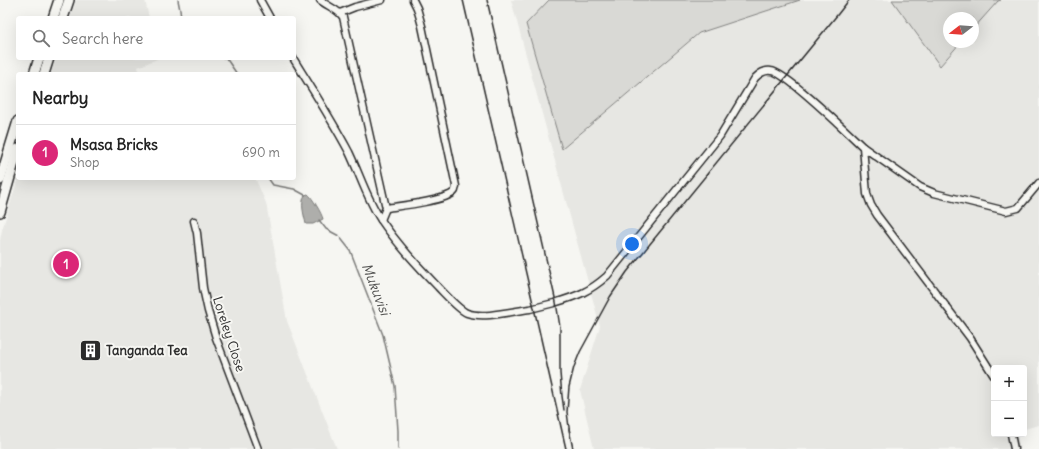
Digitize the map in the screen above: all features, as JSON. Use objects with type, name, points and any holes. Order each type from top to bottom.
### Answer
[{"type":"highway","points":[[54,16],[59,0]]},
{"type":"highway","points":[[64,16],[69,0]]},
{"type":"highway","points":[[35,72],[38,60]]},
{"type":"highway","points":[[45,72],[48,60]]},
{"type":"highway","points":[[0,180],[16,128]]},
{"type":"highway","points":[[0,212],[16,156]]},
{"type":"street","points":[[260,0],[269,16]]},
{"type":"street","points":[[320,0],[340,13],[343,17],[386,208],[381,220]]},
{"type":"street","points":[[340,13],[355,7],[382,0]]},
{"type":"street","points":[[386,208],[431,201],[448,196],[453,193],[456,186],[422,26],[413,0]]},
{"type":"street","points":[[295,60],[352,158],[370,202],[381,220],[403,249],[441,290],[461,309],[470,314],[486,316],[534,308],[574,297],[587,292],[597,285],[607,276],[720,136],[755,78],[763,72],[770,70],[786,78],[863,147],[920,187],[934,193],[1006,211],[1018,208],[1039,183]]},
{"type":"street","points":[[863,147],[867,194],[871,205],[970,338],[991,371]]},
{"type":"street","name":"Loreley Close","points":[[194,221],[203,288],[208,311],[216,338],[258,449]]},
{"type":"street","points":[[1012,437],[1014,449]]},
{"type":"shaded area","points":[[76,0],[145,0],[149,16],[71,16]]},
{"type":"shaded area","points":[[511,0],[549,0],[526,24],[562,149],[699,33],[800,0],[892,0],[940,66],[956,48],[979,48],[979,22],[998,0],[1039,0],[1039,425],[1027,428],[1027,365],[991,365],[991,437],[1018,437],[1020,449],[594,449],[580,390],[600,326]]},
{"type":"shaded area","points":[[549,0],[800,0],[699,33],[562,149],[526,24]]},
{"type":"shaded area","points":[[892,0],[1001,0],[998,1],[979,22],[979,12],[943,12],[943,48],[956,48],[940,66]]},
{"type":"shaded area","points":[[55,60],[155,60],[138,67],[139,72],[52,72]]},
{"type":"shaded area","points":[[17,180],[256,180],[266,203],[287,321],[337,449],[0,449],[0,240]]},
{"type":"shaded area","points":[[308,194],[317,206],[323,219],[313,224],[306,224],[303,213],[304,198],[305,195]]},
{"type":"waterway","name":"Mukuvisi","points":[[178,0],[181,16]]},
{"type":"waterway","name":"Mukuvisi","points":[[227,60],[236,72]]},
{"type":"waterway","name":"Mukuvisi","points":[[269,180],[273,185],[294,189],[305,195]]},
{"type":"waterway","name":"Mukuvisi","points":[[319,220],[326,229],[339,236],[350,250],[383,335],[395,386],[398,449]]},
{"type":"railway","points":[[463,0],[566,449]]},
{"type":"railway","points":[[487,0],[556,302],[560,327],[560,373],[564,410]]},
{"type":"railway","points":[[570,435],[567,412],[569,387],[574,367],[580,352],[610,297],[627,272],[849,0]]},
{"type":"railway","points":[[569,429],[573,449]]},
{"type":"place","name":"Msasa Bricks","points":[[66,264]]},
{"type":"place","name":"Tanganda Tea","points":[[91,350]]}]
